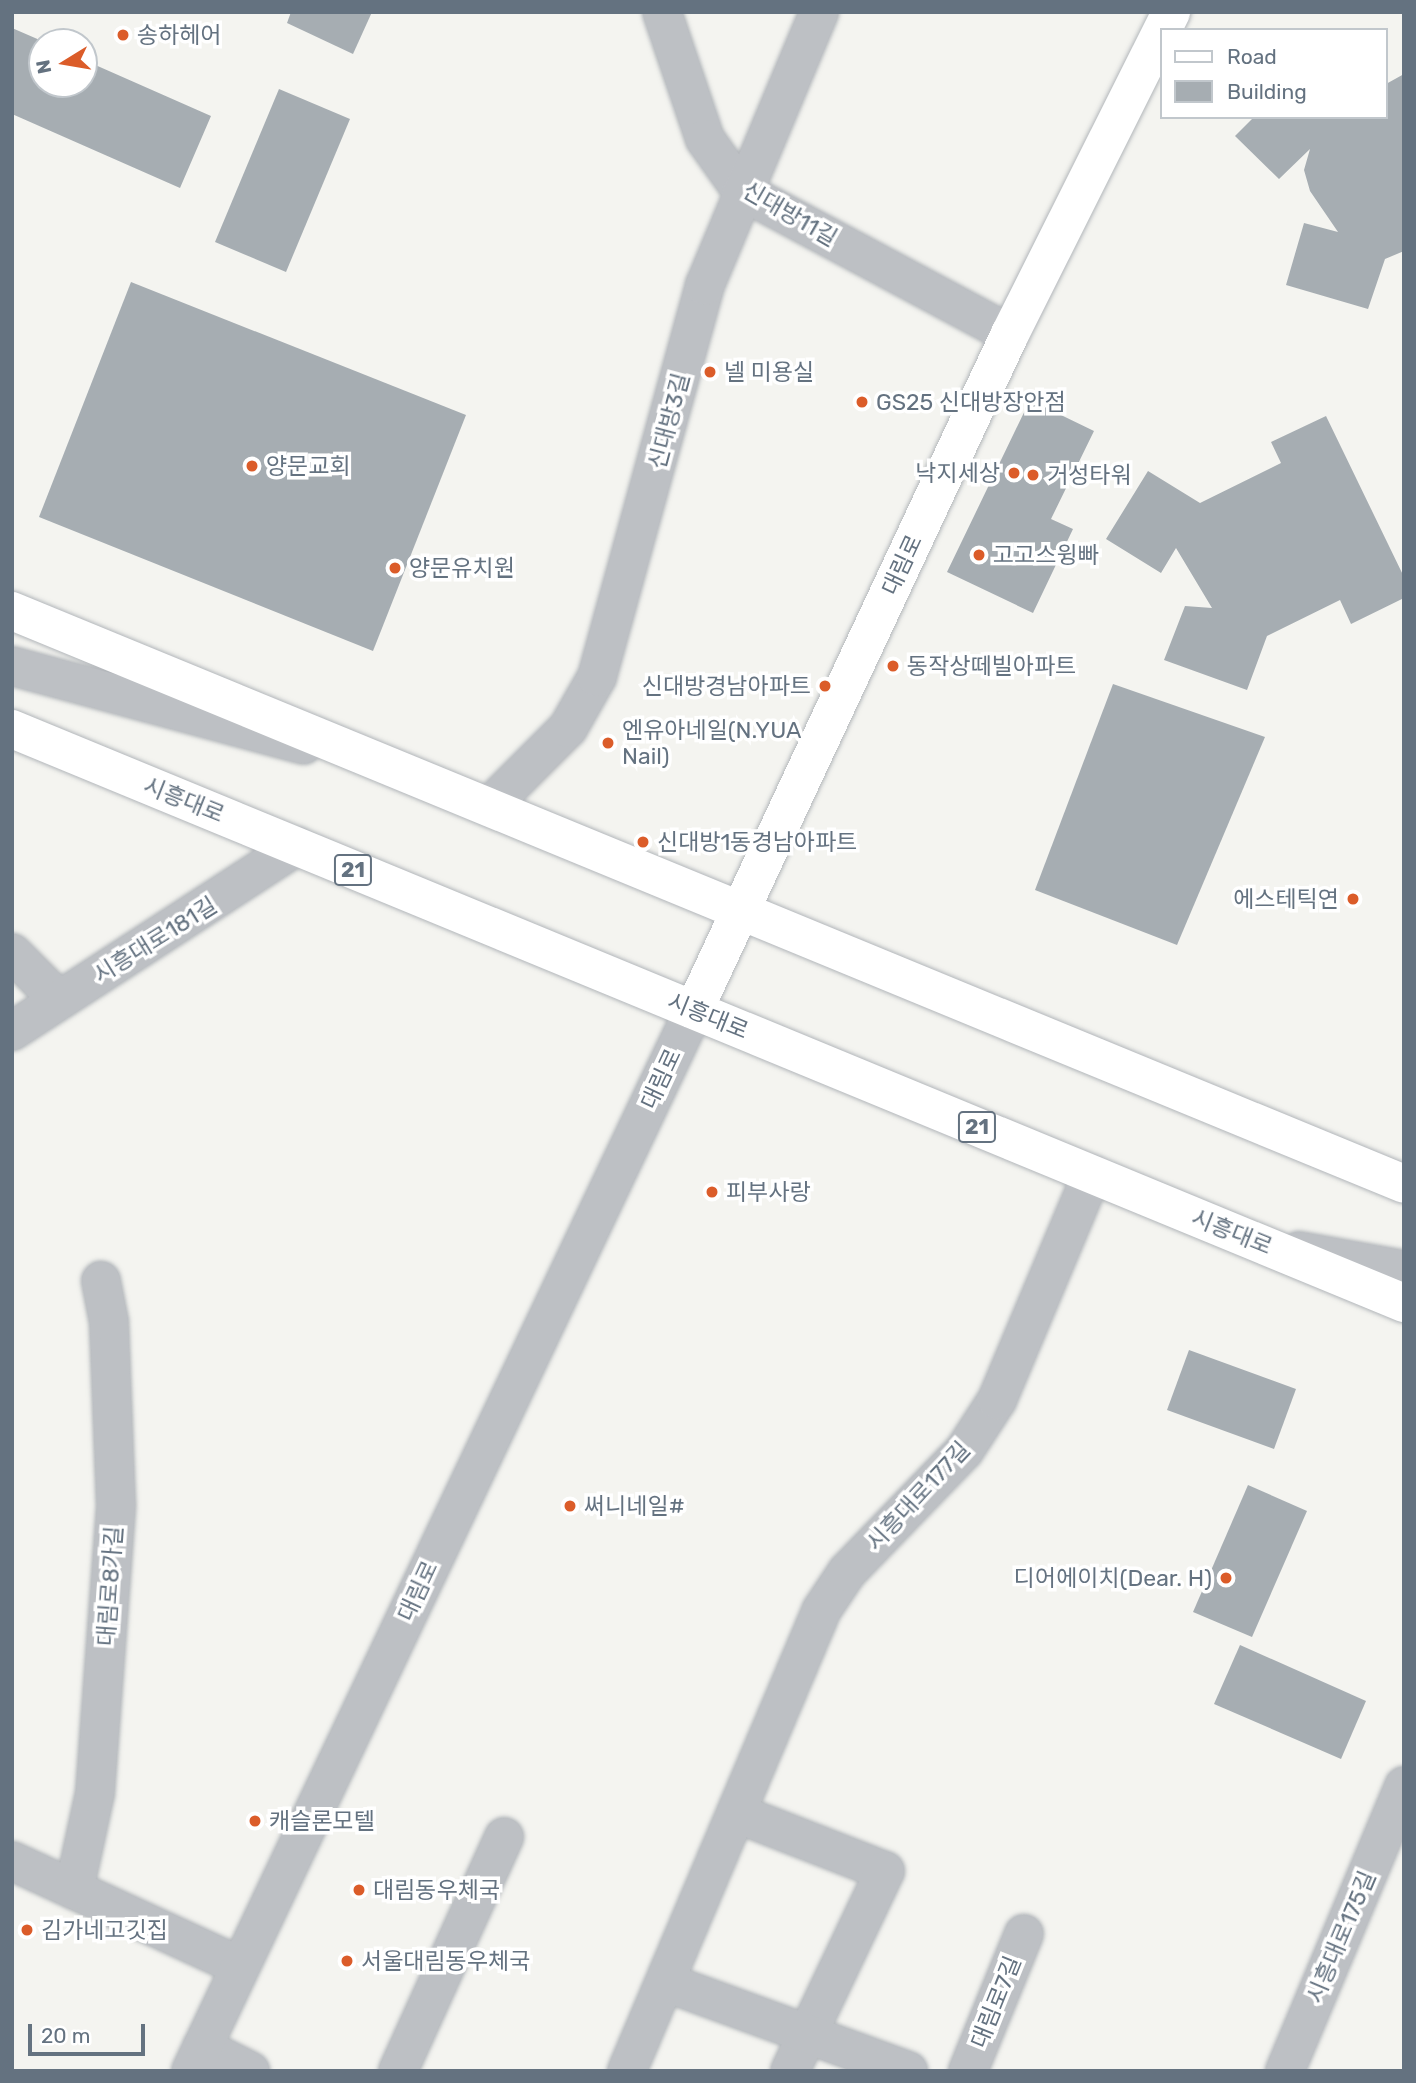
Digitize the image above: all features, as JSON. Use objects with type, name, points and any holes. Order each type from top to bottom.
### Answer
[{"type":"main road","name":"대림로","points":[[1163,28],[1171,12]]},
{"type":"main road","name":"대림로","points":[[694,1010],[1010,334],[1160,34]]},
{"type":"main road","points":[[12,611],[1404,1184]]},
{"type":"main road","name":"시흥대로","points":[[12,729],[1404,1303]]},
{"type":"street","name":"신대방11길","points":[[662,12],[705,139],[742,191],[1010,334]]},
{"type":"street","name":"신대방3길","points":[[489,807],[568,728],[597,677],[705,285],[819,12]]},
{"type":"street","points":[[12,666],[400,771]]},
{"type":"street","name":"시흥대로181길","points":[[12,1031],[297,846]]},
{"type":"street","points":[[12,953],[60,1000]]},
{"type":"street","name":"대림로","points":[[196,2059],[694,1010]]},
{"type":"street","name":"시흥대로177길","points":[[627,2071],[821,1611],[847,1572],[964,1451],[997,1399],[1092,1174]]},
{"type":"street","points":[[1259,1244],[1404,1270]]},
{"type":"street","name":"대림로8가길","points":[[74,1890],[95,1793],[116,1505],[109,1322],[101,1281]]},
{"type":"street","name":"시흥대로175길","points":[[1286,2071],[1401,1799]]},
{"type":"street","points":[[736,1812],[885,1871],[790,2071]]},
{"type":"street","points":[[398,2071],[504,1837]]},
{"type":"street","points":[[12,1861],[239,1966]]},
{"type":"street","name":"대림로7길","points":[[968,2071],[1024,1934]]},
{"type":"street","points":[[665,1982],[908,2071]]},
{"type":"street","points":[[196,2059],[250,2071]]},
{"type":"building","points":[[291,12],[372,12],[353,54],[287,23]]},
{"type":"building","points":[[12,28],[28,35],[28,98],[98,98],[98,66],[211,116],[180,188],[12,114]]},
{"type":"building","points":[[1404,74],[1404,251],[1385,259],[1368,309],[1286,285],[1304,223],[1338,232],[1310,191],[1304,170],[1310,149],[1279,179],[1235,136],[1252,119],[1388,119],[1388,83]]},
{"type":"building","points":[[279,89],[350,119],[286,272],[215,242]]},
{"type":"building","name":"양문교회","points":[[131,282],[466,415],[373,651],[39,517]]},
{"type":"building","name":"거성타워","points":[[1030,400],[1094,431],[1051,519],[1073,529],[1033,613],[947,572]]},
{"type":"building","points":[[1326,416],[1404,577],[1404,598],[1351,624],[1340,600],[1267,636],[1247,690],[1164,660],[1185,606],[1212,608],[1176,548],[1161,573],[1106,539],[1148,471],[1200,503],[1281,463],[1271,442]]},
{"type":"building","points":[[1113,684],[1265,737],[1177,945],[1035,890]]},
{"type":"building","points":[[1189,1350],[1296,1389],[1274,1449],[1167,1410]]},
{"type":"building","points":[[1248,1485],[1307,1511],[1252,1637],[1193,1612]]},
{"type":"building","points":[[1240,1645],[1366,1701],[1341,1759],[1214,1704]]},
{"type":"place","name":"송하헤어","points":[[123,35]]},
{"type":"place","name":"넬 미용실","points":[[710,372]]},
{"type":"place","name":"GS25 신대방장안점","points":[[862,402]]},
{"type":"place","name":"양문교회","points":[[252,466]]},
{"type":"place","name":"낙지세상","points":[[1014,473]]},
{"type":"place","name":"거성타워","points":[[1033,475]]},
{"type":"place","name":"고고스윙빠","points":[[979,555]]},
{"type":"place","name":"양문유치원","points":[[395,568]]},
{"type":"place","name":"동작상떼빌아파트","points":[[893,666]]},
{"type":"place","name":"신대방경남아파트","points":[[825,686]]},
{"type":"place","name":"엔유아네일(N.YUA Nail)","points":[[608,743]]},
{"type":"place","name":"신대방1동경남아파트","points":[[643,842]]},
{"type":"place","name":"에스테틱연","points":[[1353,899]]},
{"type":"place","name":"피부사랑","points":[[712,1192]]},
{"type":"place","name":"써니네일#","points":[[570,1506]]},
{"type":"place","name":"디어에이치(Dear. H)","points":[[1226,1578]]},
{"type":"place","name":"캐슬론모텔","points":[[255,1821]]},
{"type":"place","name":"대림동우체국","points":[[359,1890]]},
{"type":"place","name":"김가네고깃집","points":[[27,1930]]},
{"type":"place","name":"서울대림동우체국","points":[[347,1961]]}]
